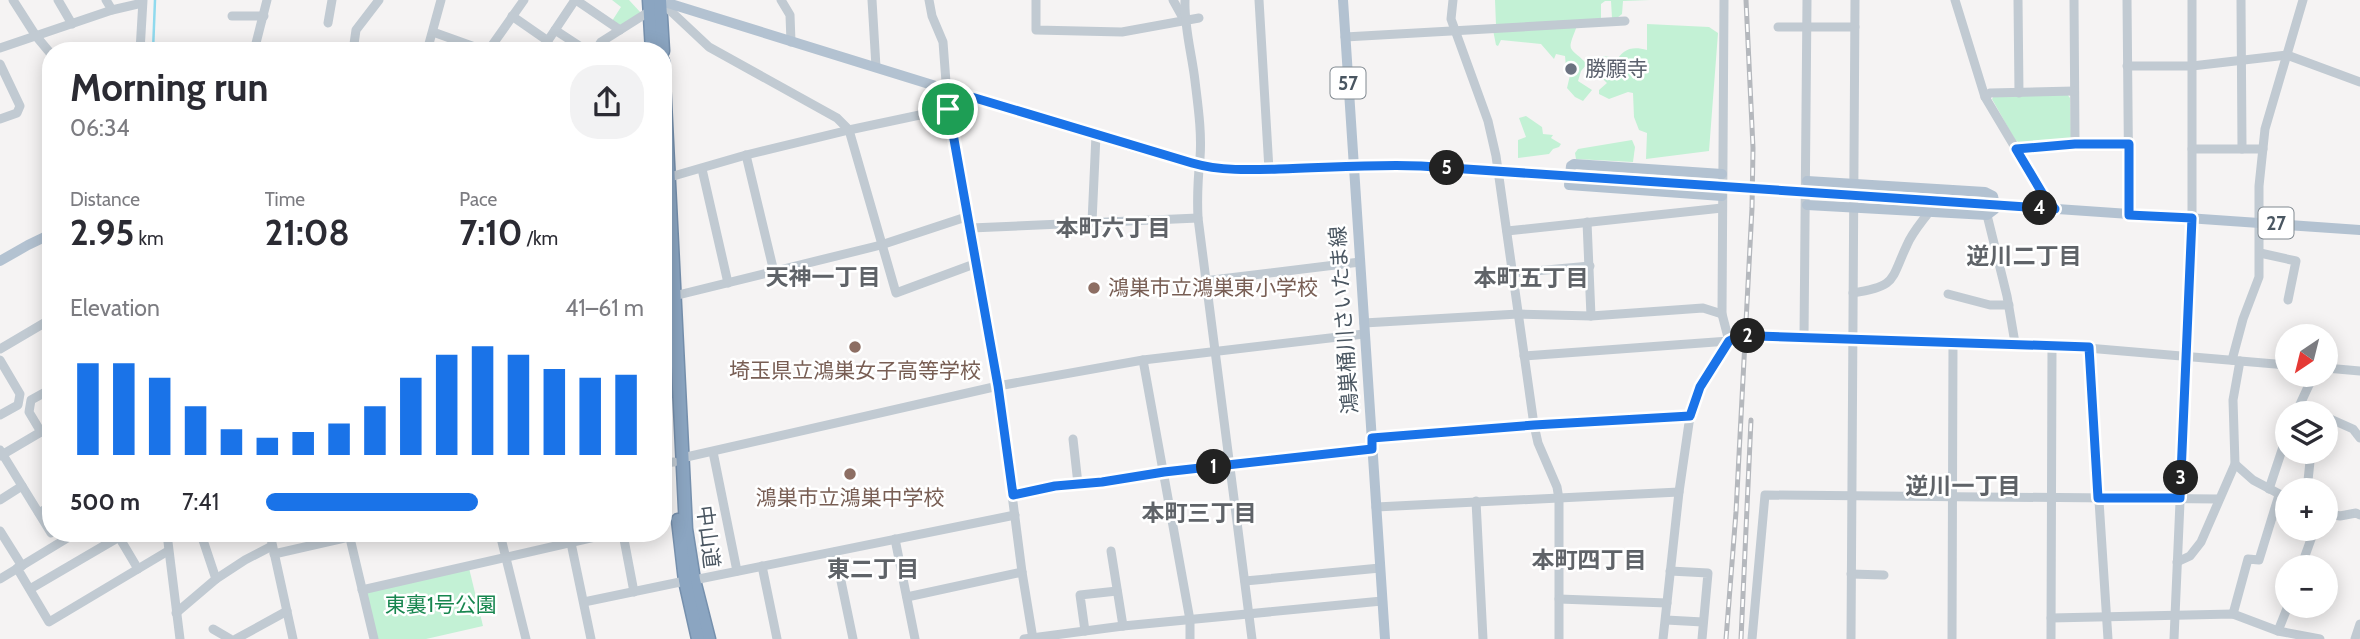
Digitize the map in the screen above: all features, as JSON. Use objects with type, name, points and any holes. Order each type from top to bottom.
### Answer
[{"type":"highway","points":[[653,42],[655,2]]},
{"type":"highway","points":[[655,2],[662,42]]},
{"type":"highway","name":"中山道","points":[[672,434],[673,461],[686,529],[698,639]]},
{"type":"highway","name":"中山道","points":[[690,580],[709,639]]},
{"type":"main road","name":"57","points":[[1343,0],[1354,166]]},
{"type":"main road","name":"27","points":[[655,2],[1199,165],[1269,170],[1421,166],[2360,230]]},
{"type":"main road","points":[[1722,174],[1574,164],[1571,166],[1569,186],[1723,196]]},
{"type":"main road","name":"鴻巣桶川さいたま線","points":[[1354,166],[1385,639]]},
{"type":"main road","points":[[1807,181],[1985,192],[1993,196],[1996,205],[1987,215],[1807,205]]},
{"type":"main road","points":[[0,261],[42,238]]},
{"type":"street","points":[[13,0],[42,43]]},
{"type":"street","points":[[58,0],[72,24]]},
{"type":"street","points":[[106,0],[112,10]]},
{"type":"street","points":[[257,42],[267,0]]},
{"type":"street","points":[[328,23],[332,0]]},
{"type":"street","points":[[354,42],[356,30],[379,0]]},
{"type":"street","points":[[430,42],[441,0]]},
{"type":"street","points":[[493,42],[524,0]]},
{"type":"street","points":[[560,0],[574,2],[620,30]]},
{"type":"street","points":[[781,0],[790,15],[791,42]]},
{"type":"street","points":[[872,0],[876,67]]},
{"type":"street","points":[[929,0],[932,16],[943,42],[948,109],[998,386],[1030,638],[1123,626],[1382,601]]},
{"type":"street","points":[[1036,0],[1036,30],[1122,32],[1199,18]]},
{"type":"street","points":[[1173,0],[1184,20]]},
{"type":"street","points":[[1185,0],[1184,20],[1195,78],[1200,157],[1198,218],[1204,281],[1226,428],[1228,465],[1252,639]]},
{"type":"street","points":[[1259,0],[1269,170]]},
{"type":"street","points":[[1453,0],[1451,19],[1488,121],[1496,156],[1534,425],[1559,499],[1559,639]]},
{"type":"street","points":[[1664,639],[1679,492],[1690,416],[1700,387],[1729,341],[1722,314],[1724,0]]},
{"type":"street","points":[[1804,338],[1807,0]]},
{"type":"street","points":[[1851,639],[1855,0]]},
{"type":"street","points":[[1955,0],[1985,97],[2044,196],[2055,209]]},
{"type":"street","points":[[2018,0],[2019,93]]},
{"type":"street","points":[[2074,0],[2075,144]]},
{"type":"street","points":[[2127,0],[2129,215]]},
{"type":"street","points":[[2174,639],[2192,218],[2192,0]]},
{"type":"street","points":[[2241,0],[2242,149]]},
{"type":"street","points":[[2177,562],[2190,556],[2201,542],[2235,464],[2233,400],[2236,360],[2243,319],[2259,277],[2259,186],[2263,149],[2273,100],[2303,0]]},
{"type":"street","points":[[0,48],[142,1],[140,42]]},
{"type":"street","points":[[512,16],[548,41],[574,2]]},
{"type":"street","points":[[601,42],[655,2],[709,47],[836,118],[849,130],[896,293],[977,264]]},
{"type":"street","points":[[232,16],[264,16]]},
{"type":"street","points":[[1345,37],[1625,20]]},
{"type":"street","points":[[1777,27],[1855,27]]},
{"type":"street","points":[[555,30],[573,42]]},
{"type":"street","points":[[433,32],[461,42]]},
{"type":"street","points":[[2127,66],[2192,65],[2287,55],[2360,82]]},
{"type":"street","points":[[0,64],[20,106],[17,113],[0,119]]},
{"type":"street","points":[[1985,97],[1990,93],[2074,91]]},
{"type":"street","points":[[672,176],[746,155],[948,109]]},
{"type":"street","points":[[1092,222],[1096,135]]},
{"type":"street","points":[[2016,149],[2075,144],[2129,144]]},
{"type":"street","points":[[2192,149],[2263,149]]},
{"type":"street","points":[[746,155],[774,272]]},
{"type":"street","points":[[702,169],[728,283]]},
{"type":"street","points":[[1507,231],[1722,208]]},
{"type":"street","points":[[1853,293],[1876,288],[1893,278],[1908,243],[1929,212]]},
{"type":"street","points":[[1987,215],[2009,305],[2015,343]]},
{"type":"street","points":[[672,296],[881,245],[968,216]]},
{"type":"street","points":[[971,228],[1198,218]]},
{"type":"street","points":[[1587,222],[1591,316]]},
{"type":"street","points":[[2260,253],[2296,261],[2288,300]]},
{"type":"street","points":[[1204,281],[1360,262]]},
{"type":"street","points":[[1513,273],[1590,266]]},
{"type":"street","points":[[1948,293],[1990,305],[2009,305]]},
{"type":"street","points":[[673,461],[998,386],[1143,360],[1364,329],[1518,314],[1591,316],[1703,308],[1722,314]]},
{"type":"street","points":[[0,349],[42,326]]},
{"type":"street","points":[[1524,356],[1729,341],[1746,336],[1761,336],[2089,347],[2275,364]]},
{"type":"street","points":[[1952,639],[1953,342]]},
{"type":"street","points":[[2051,639],[2052,345]]},
{"type":"street","points":[[2089,347],[2108,639]]},
{"type":"street","points":[[0,360],[20,394],[19,405],[0,415]]},
{"type":"street","points":[[1143,360],[1190,620],[1190,639]]},
{"type":"street","points":[[2338,369],[2360,371]]},
{"type":"street","points":[[42,394],[31,400],[29,412],[41,432],[1,453],[42,518]]},
{"type":"street","points":[[1013,495],[1372,444],[1534,425],[1690,416]]},
{"type":"street","points":[[2338,422],[2353,429],[2360,438]]},
{"type":"street","points":[[1073,439],[1078,484]]},
{"type":"street","points":[[713,452],[737,571]]},
{"type":"street","points":[[2235,464],[2253,480],[2275,492]]},
{"type":"street","points":[[2269,489],[2278,464]]},
{"type":"street","points":[[0,500],[22,486]]},
{"type":"street","points":[[1376,507],[1679,492]]},
{"type":"street","points":[[1752,639],[1765,495],[2218,499]]},
{"type":"street","points":[[1476,501],[1483,639]]},
{"type":"street","points":[[2338,516],[2360,514]]},
{"type":"street","points":[[584,602],[1015,515]]},
{"type":"street","points":[[2233,614],[2248,559],[2259,560],[2275,518]]},
{"type":"street","points":[[0,531],[49,622],[168,551]]},
{"type":"street","points":[[895,540],[915,639]]},
{"type":"street","points":[[0,579],[60,542]]},
{"type":"street","points":[[30,589],[110,542]]},
{"type":"street","points":[[122,542],[138,569]]},
{"type":"street","points":[[167,542],[180,639]]},
{"type":"street","points":[[204,542],[216,579]]},
{"type":"street","points":[[272,542],[293,639]]},
{"type":"street","points":[[176,612],[245,559],[314,542]]},
{"type":"street","points":[[351,542],[374,639]]},
{"type":"street","points":[[502,542],[526,639]]},
{"type":"street","points":[[362,590],[575,542]]},
{"type":"street","points":[[625,542],[634,592]]},
{"type":"street","points":[[571,543],[591,639]]},
{"type":"street","points":[[1111,551],[1123,626]]},
{"type":"street","points":[[835,552],[853,639]]},
{"type":"street","points":[[762,566],[777,639]]},
{"type":"street","points":[[1245,581],[1380,568]]},
{"type":"street","points":[[1670,571],[1708,573],[1702,639]]},
{"type":"street","points":[[906,597],[1022,572]]},
{"type":"street","points":[[1851,574],[1884,575]]},
{"type":"street","points":[[1085,631],[1080,595],[1117,591]]},
{"type":"street","points":[[1559,599],[1667,603]]},
{"type":"street","points":[[236,639],[287,611]]},
{"type":"street","points":[[2051,618],[2233,614],[2278,631],[2320,639]]},
{"type":"street","points":[[2278,631],[2283,618]]},
{"type":"street","points":[[1665,620],[1703,622]]},
{"type":"street","points":[[2356,639],[2360,624]]},
{"type":"street","points":[[213,629],[230,639]]},
{"type":"green space","points":[[612,0],[629,0],[641,13],[620,26],[612,21],[621,7]]},
{"type":"green space","points":[[1495,0],[1650,0],[1623,1],[1622,14],[1617,18],[1612,18],[1611,1],[1605,1],[1601,4],[1601,20],[1496,25]]},
{"type":"green space","points":[[1647,24],[1709,27],[1718,33],[1709,151],[1646,159],[1647,133],[1639,130],[1634,117],[1633,93],[1628,92],[1609,99],[1599,94],[1599,90],[1607,83],[1596,72],[1593,62],[1603,56],[1609,57],[1615,63],[1621,54],[1628,50],[1647,50]]},
{"type":"green space","points":[[1577,26],[1571,48],[1587,64],[1578,81],[1592,90],[1583,101],[1567,88],[1571,71],[1566,67],[1565,56],[1556,54],[1554,59],[1541,44],[1501,40],[1498,46],[1493,30]]},
{"type":"green space","points":[[2067,94],[2070,98],[2071,139],[2068,142],[2020,143],[2015,140],[1992,99],[1994,96]]},
{"type":"green space","points":[[1526,116],[1542,127],[1543,134],[1553,135],[1551,138],[1561,144],[1559,147],[1549,154],[1518,158],[1518,140],[1526,137],[1519,118]]},
{"type":"green space","points":[[1632,140],[1635,147],[1633,162],[1576,159],[1575,153],[1578,149]]},
{"type":"green space","name":"東裏1号公園","points":[[469,568],[483,626],[426,639],[377,639],[366,595],[368,592]]},
{"type":"waterway","points":[[153,42],[155,0]]},
{"type":"railway","points":[[1726,639],[1736,512],[1752,208],[1753,148],[1746,0]]},
{"type":"railway","points":[[1741,639],[1751,420]]},
{"type":"place","name":"勝願寺","points":[[1571,69]]},
{"type":"place","name":"鴻巣市立鴻巣東小学校","points":[[1094,288]]},
{"type":"place","name":"埼玉県立鴻巣女子高等学校","points":[[855,347]]},
{"type":"place","name":"鴻巣市立鴻巣中学校","points":[[850,474]]},
{"type":"district","name":"本町六丁目","points":[[1113,228]]},
{"type":"district","name":"逆川二丁目","points":[[2024,256]]},
{"type":"district","name":"天神一丁目","points":[[823,277]]},
{"type":"district","name":"本町五丁目","points":[[1531,278]]},
{"type":"district","name":"逆川一丁目","points":[[1963,486]]},
{"type":"district","name":"本町三丁目","points":[[1199,513]]},
{"type":"district","name":"本町四丁目","points":[[1589,560]]},
{"type":"district","name":"東二丁目","points":[[873,569]]},
{"type":"route","points":[[945,89],[1139,149],[1199,165],[1233,169],[1316,169],[1380,164],[2055,209],[2044,196],[2016,149],[2075,144],[2129,144],[2129,215],[2192,218],[2180,498],[2098,498],[2089,347],[1758,336],[1729,341],[1700,387],[1690,416],[1372,438],[1372,449],[1164,472],[1055,486],[1013,495],[998,386],[948,109],[945,89]]}]
